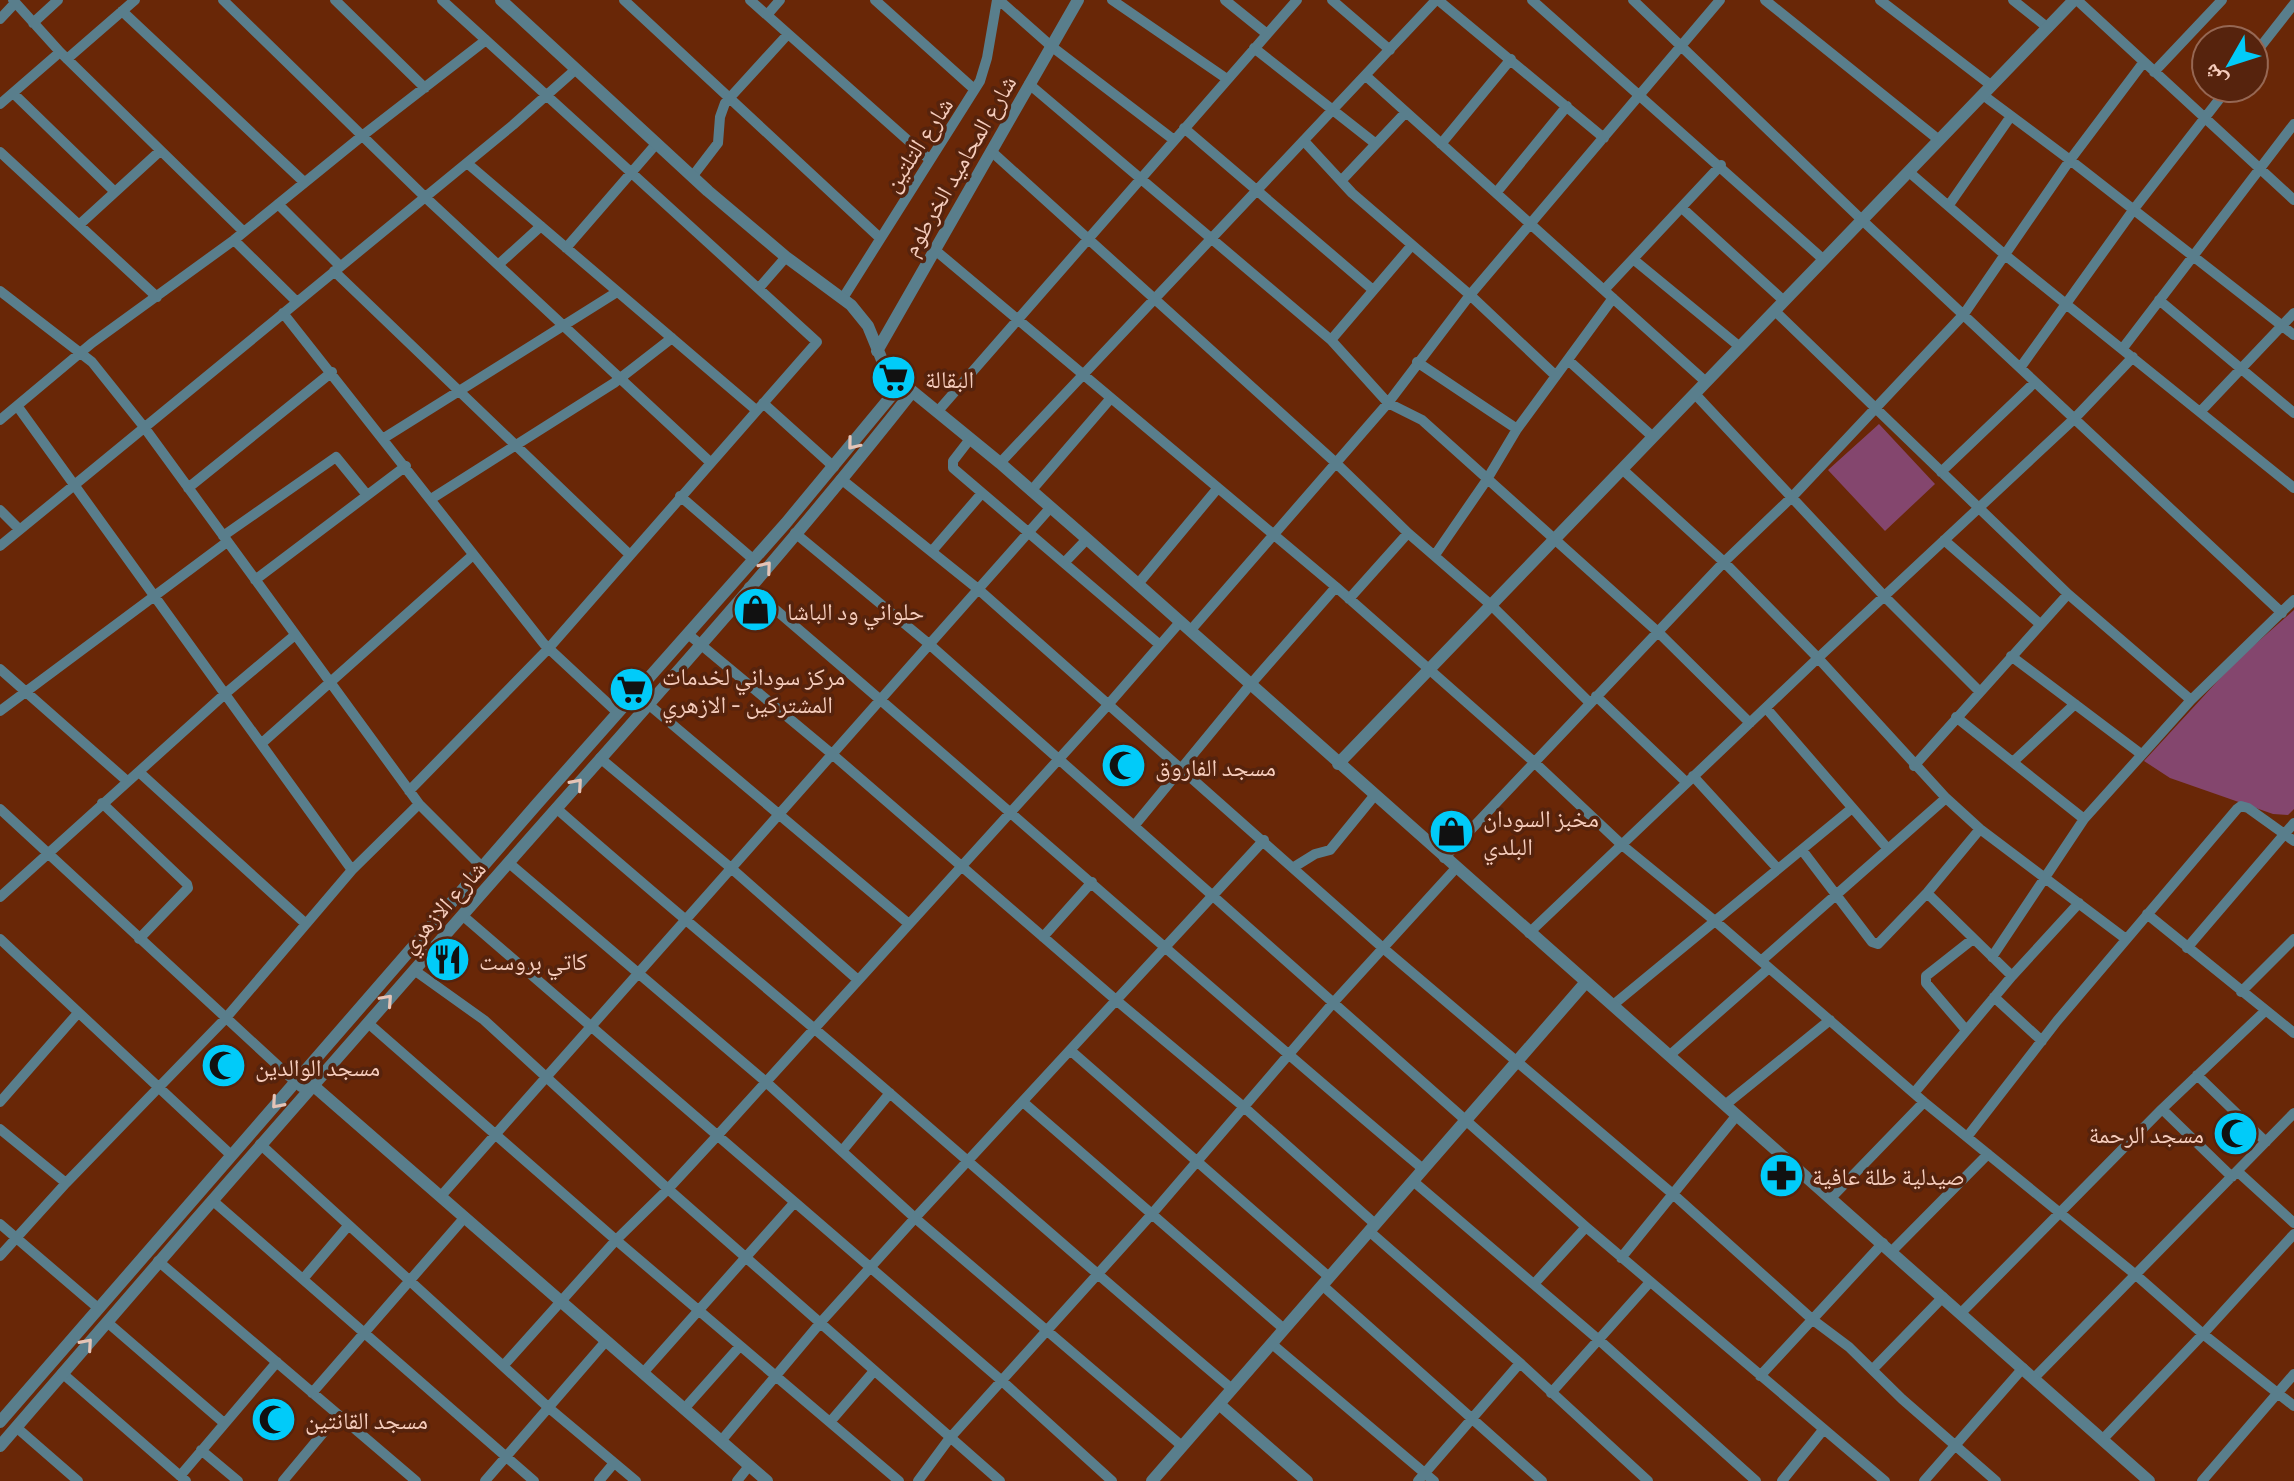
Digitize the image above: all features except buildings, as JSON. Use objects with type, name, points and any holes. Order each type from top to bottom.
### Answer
[{"type":"street","points":[[33,23],[58,0]]},
{"type":"street","points":[[0,104],[135,0]]},
{"type":"street","points":[[223,0],[425,197],[710,462]]},
{"type":"street","points":[[335,0],[425,88]]},
{"type":"street","points":[[409,791],[548,649],[817,342],[442,0]]},
{"type":"street","points":[[501,0],[692,177],[786,257],[843,298],[865,321],[877,351],[907,387],[1051,507],[2149,1481]]},
{"type":"street","points":[[624,0],[880,238]]},
{"type":"street","points":[[750,0],[930,160]]},
{"type":"street","points":[[767,15],[780,0]]},
{"type":"street","points":[[875,0],[974,89]]},
{"type":"street","points":[[998,0],[1051,46],[1174,140]]},
{"type":"street","name":"شارع التلتين","points":[[843,298],[974,89],[987,58],[998,0]]},
{"type":"street","name":"شارع المحاميد الخرطوم","points":[[877,351],[1078,0]]},
{"type":"street","points":[[1112,0],[1227,79]]},
{"type":"street","points":[[1225,0],[1267,34]]},
{"type":"street","points":[[938,411],[1015,319],[1297,0]]},
{"type":"street","points":[[1332,0],[1390,50]]},
{"type":"street","points":[[1000,463],[1437,0],[1604,138]]},
{"type":"street","points":[[1532,0],[1721,165],[1824,260]]},
{"type":"street","points":[[1633,0],[1862,220],[2282,613]]},
{"type":"street","points":[[503,1366],[616,1240],[717,1136],[1160,645],[1185,626],[1274,535],[1388,403],[1470,295],[1720,0]]},
{"type":"street","points":[[1765,0],[1939,140]]},
{"type":"street","points":[[1880,0],[1987,90],[2011,116],[2294,335]]},
{"type":"street","points":[[2013,0],[2048,28]]},
{"type":"street","points":[[1338,764],[2075,0],[2294,200]]},
{"type":"street","points":[[2154,72],[2222,0]]},
{"type":"street","points":[[2270,36],[2293,8],[2281,0]]},
{"type":"street","points":[[0,19],[14,2],[64,56],[244,232]]},
{"type":"street","points":[[122,11],[304,182]]},
{"type":"street","points":[[692,177],[718,143],[722,109],[788,34]]},
{"type":"street","points":[[0,420],[82,351],[234,240],[486,40]]},
{"type":"street","points":[[1254,48],[1376,144]]},
{"type":"street","points":[[1441,144],[1511,59]]},
{"type":"street","points":[[1444,858],[1533,761],[1724,562],[1793,496],[1964,314],[2070,160],[2143,63]]},
{"type":"street","points":[[0,546],[467,163],[575,70]]},
{"type":"street","points":[[1366,76],[1706,382]]},
{"type":"street","points":[[1029,84],[1331,340],[1388,403],[1422,420],[1486,481],[1659,633],[1750,723]]},
{"type":"street","points":[[13,93],[115,192]]},
{"type":"street","points":[[2020,368],[2134,209],[2215,104]]},
{"type":"street","points":[[1496,193],[1567,106]]},
{"type":"street","points":[[1341,181],[1406,112]]},
{"type":"street","points":[[1949,205],[2011,116]]},
{"type":"street","points":[[2123,348],[2294,124]]},
{"type":"street","points":[[1184,128],[1373,290]]},
{"type":"street","points":[[1304,141],[1341,181],[1556,376]]},
{"type":"street","points":[[566,248],[657,143]]},
{"type":"street","points":[[79,225],[160,151]]},
{"type":"street","points":[[991,151],[1593,700],[1690,779],[1778,869]]},
{"type":"street","points":[[0,152],[157,297]]},
{"type":"street","points":[[467,163],[672,338],[834,467]]},
{"type":"street","points":[[1435,555],[1633,259],[1721,165]]},
{"type":"street","points":[[1909,172],[2067,305],[2292,482]]},
{"type":"street","points":[[278,204],[337,269],[629,554]]},
{"type":"street","points":[[1682,208],[1876,409],[1978,509],[2068,594],[2191,700]]},
{"type":"street","points":[[498,265],[541,226]]},
{"type":"street","points":[[234,240],[297,302]]},
{"type":"street","points":[[1331,340],[1412,245]]},
{"type":"street","points":[[935,250],[1336,587],[1533,761],[1622,845],[1924,1102],[2294,1406]]},
{"type":"street","points":[[759,288],[786,257]]},
{"type":"street","points":[[1633,259],[1740,347]]},
{"type":"street","points":[[0,291],[82,351],[144,427],[419,804],[483,868]]},
{"type":"street","points":[[384,438],[617,292]]},
{"type":"street","points":[[2159,300],[2294,413]]},
{"type":"street","points":[[283,313],[548,649],[618,713]]},
{"type":"street","points":[[2200,412],[2294,313]]},
{"type":"street","points":[[431,499],[620,379],[672,338]]},
{"type":"street","points":[[1529,933],[2074,419],[2133,357]]},
{"type":"street","points":[[1568,360],[1653,437]]},
{"type":"street","points":[[1417,362],[1517,429]]},
{"type":"street","points":[[188,488],[332,372]]},
{"type":"street","points":[[1941,472],[2035,382]]},
{"type":"street","name":"شارع الازهري","points":[[0,1422],[618,713],[907,387]]},
{"type":"street","name":"شارع الازهري","points":[[0,1446],[260,1144],[749,587],[841,479],[907,387]]},
{"type":"street","points":[[1695,394],[1885,597],[1979,691]]},
{"type":"street","points":[[1031,491],[1111,398]]},
{"type":"street","points":[[18,407],[352,870]]},
{"type":"street","points":[[970,439],[952,466],[1160,645]]},
{"type":"street","points":[[0,711],[336,457],[367,495]]},
{"type":"street","points":[[255,580],[406,466]]},
{"type":"street","points":[[1622,469],[1724,562],[1818,658],[1946,798],[1980,829],[2126,939]]},
{"type":"street","points":[[841,479],[978,589],[1383,948],[1873,1369],[1996,1481]]},
{"type":"street","points":[[1138,584],[1217,489]]},
{"type":"street","points":[[932,551],[982,493]]},
{"type":"street","points":[[680,496],[754,560]]},
{"type":"street","points":[[441,1196],[1051,507]]},
{"type":"street","points":[[0,510],[19,529]]},
{"type":"street","points":[[795,533],[929,644],[1621,1258],[1885,1481]]},
{"type":"street","points":[[1349,599],[1408,533]]},
{"type":"street","points":[[1064,563],[1087,539]]},
{"type":"street","points":[[1944,540],[2040,624]]},
{"type":"street","points":[[262,743],[473,555]]},
{"type":"street","points":[[749,587],[1011,811],[1288,1056],[1423,1169]]},
{"type":"street","points":[[1134,826],[1250,685],[1336,587]]},
{"type":"street","points":[[1914,766],[2068,594]]},
{"type":"street","points":[[1992,957],[2084,819],[2191,700],[2294,600]]},
{"type":"street","points":[[688,634],[1245,1108],[1648,1481]]},
{"type":"street","points":[[0,897],[102,803],[295,635]]},
{"type":"street","points":[[2011,656],[2141,754]]},
{"type":"street","points":[[0,669],[127,781]]},
{"type":"street","points":[[648,704],[909,924]]},
{"type":"street","points":[[2014,761],[2075,704]]},
{"type":"street","points":[[1766,708],[1888,849]]},
{"type":"street","points":[[1956,717],[2084,819]]},
{"type":"street","points":[[600,758],[858,980]]},
{"type":"street","points":[[139,772],[306,924]]},
{"type":"street","points":[[1294,867],[1315,854],[1330,850],[1374,796]]},
{"type":"street","points":[[1670,1055],[1836,893],[1946,798]]},
{"type":"street","points":[[102,803],[187,884],[188,888],[139,939]]},
{"type":"street","points":[[0,1256],[225,1019],[352,870],[419,804]]},
{"type":"street","points":[[1967,1137],[2042,1041],[2237,809],[2241,806],[2248,808],[2294,841]]},
{"type":"street","points":[[556,808],[1232,1389]]},
{"type":"street","points":[[0,809],[225,1019],[441,1196],[767,1481]]},
{"type":"street","points":[[1613,1005],[1851,809]]},
{"type":"street","points":[[2187,948],[2294,823]]},
{"type":"street","points":[[1802,850],[1872,942],[1878,944],[1927,893],[1980,829]]},
{"type":"street","points":[[721,1441],[821,1322],[1264,840]]},
{"type":"street","points":[[509,863],[766,1082],[1046,1332],[1182,1446]]},
{"type":"street","points":[[918,1481],[949,1439],[1456,868]]},
{"type":"street","points":[[1043,937],[1092,882]]},
{"type":"street","points":[[1927,893],[2012,976]]},
{"type":"street","points":[[1914,1093],[2012,976],[2079,903]]},
{"type":"street","points":[[2147,914],[2294,1033]]},
{"type":"street","points":[[462,915],[1002,1381],[1112,1481]]},
{"type":"street","points":[[0,939],[231,1155]]},
{"type":"street","points":[[1966,1030],[1926,983],[1926,976],[1973,939]]},
{"type":"street","points":[[2241,992],[2294,939]]},
{"type":"street","points":[[414,970],[484,1020],[668,1189],[1000,1481]]},
{"type":"street","points":[[1152,1481],[1586,982]]},
{"type":"street","points":[[1994,997],[2042,1041]]},
{"type":"street","points":[[1961,1313],[2162,1109],[2265,1011]]},
{"type":"street","points":[[0,1102],[78,1013]]},
{"type":"street","points":[[1725,1105],[1830,1020]]},
{"type":"street","points":[[368,1023],[899,1481]]},
{"type":"street","points":[[1070,1050],[1199,1161],[1471,1420],[1542,1481]]},
{"type":"street","points":[[2197,1075],[2266,1142]]},
{"type":"street","points":[[842,1151],[890,1093]]},
{"type":"street","points":[[1023,1102],[1284,1329]]},
{"type":"street","points":[[1831,1198],[1924,1102]]},
{"type":"street","points":[[2162,1109],[2294,1223]]},
{"type":"street","points":[[2034,1378],[2294,1113]]},
{"type":"street","points":[[1621,1258],[1737,1115]]},
{"type":"street","points":[[0,1129],[66,1183]]},
{"type":"street","points":[[260,1144],[549,1408],[636,1481]]},
{"type":"street","points":[[1760,1376],[1813,1320],[1988,1154]]},
{"type":"street","points":[[1413,1181],[1599,1340],[1756,1481]]},
{"type":"street","points":[[212,1200],[534,1481]]},
{"type":"street","points":[[643,1373],[794,1203]]},
{"type":"street","points":[[312,1393],[465,1217]]},
{"type":"street","points":[[0,1224],[98,1308]]},
{"type":"street","points":[[303,1279],[348,1226]]},
{"type":"street","points":[[1534,1284],[1586,1227]]},
{"type":"street","points":[[2103,1439],[2294,1234]]},
{"type":"street","points":[[158,1261],[416,1481]]},
{"type":"street","points":[[1551,1393],[1650,1282]]},
{"type":"street","points":[[1873,1369],[1943,1297]]},
{"type":"street","points":[[107,1322],[224,1423]]},
{"type":"street","points":[[485,1481],[606,1341]]},
{"type":"street","points":[[1272,1344],[1421,1477],[1434,1481]]},
{"type":"street","points":[[684,1409],[740,1346]]},
{"type":"street","points":[[62,1373],[183,1478],[201,1450],[277,1362]]},
{"type":"street","points":[[1421,1477],[1520,1363]]},
{"type":"street","points":[[1924,1481],[2023,1368]]},
{"type":"street","points":[[830,1422],[874,1371]]},
{"type":"street","points":[[2202,1481],[2294,1374]]},
{"type":"street","points":[[1219,1404],[1307,1481]]},
{"type":"street","points":[[288,1479],[338,1415]]},
{"type":"street","points":[[16,1427],[78,1481]]},
{"type":"street","points":[[1782,1481],[1823,1430]]},
{"type":"street","points":[[201,1450],[238,1481]]},
{"type":"street","points":[[599,1481],[614,1463]]},
{"type":"street","points":[[737,1481],[749,1466]]},
{"type":"shaded area","points":[[1879,424],[1935,484],[1885,531],[1828,470]]},
{"type":"shaded area","points":[[2294,610],[2294,809],[2288,815],[2273,814],[2170,778],[2144,761],[2236,661]]},
{"type":"place","name":"البقالة","points":[[894,378]]},
{"type":"place","name":"حلواني ود الباشا","points":[[756,610]]},
{"type":"place","name":"مركز سوداني لخدمات المشتركين - الازهري","points":[[631,689]]},
{"type":"place","name":"مسجد الفاروق","points":[[1124,766]]},
{"type":"place","name":"مخبز السودان البلدي","points":[[1452,831]]},
{"type":"place","name":"كاتي بروست","points":[[448,960]]},
{"type":"place","name":"مسجد الوالدين","points":[[224,1066]]},
{"type":"place","name":"مسجد الرحمة","points":[[2235,1133]]},
{"type":"place","name":"صيدلية طلة عافية","points":[[1781,1175]]},
{"type":"place","name":"مسجد القانتين","points":[[274,1419]]}]
